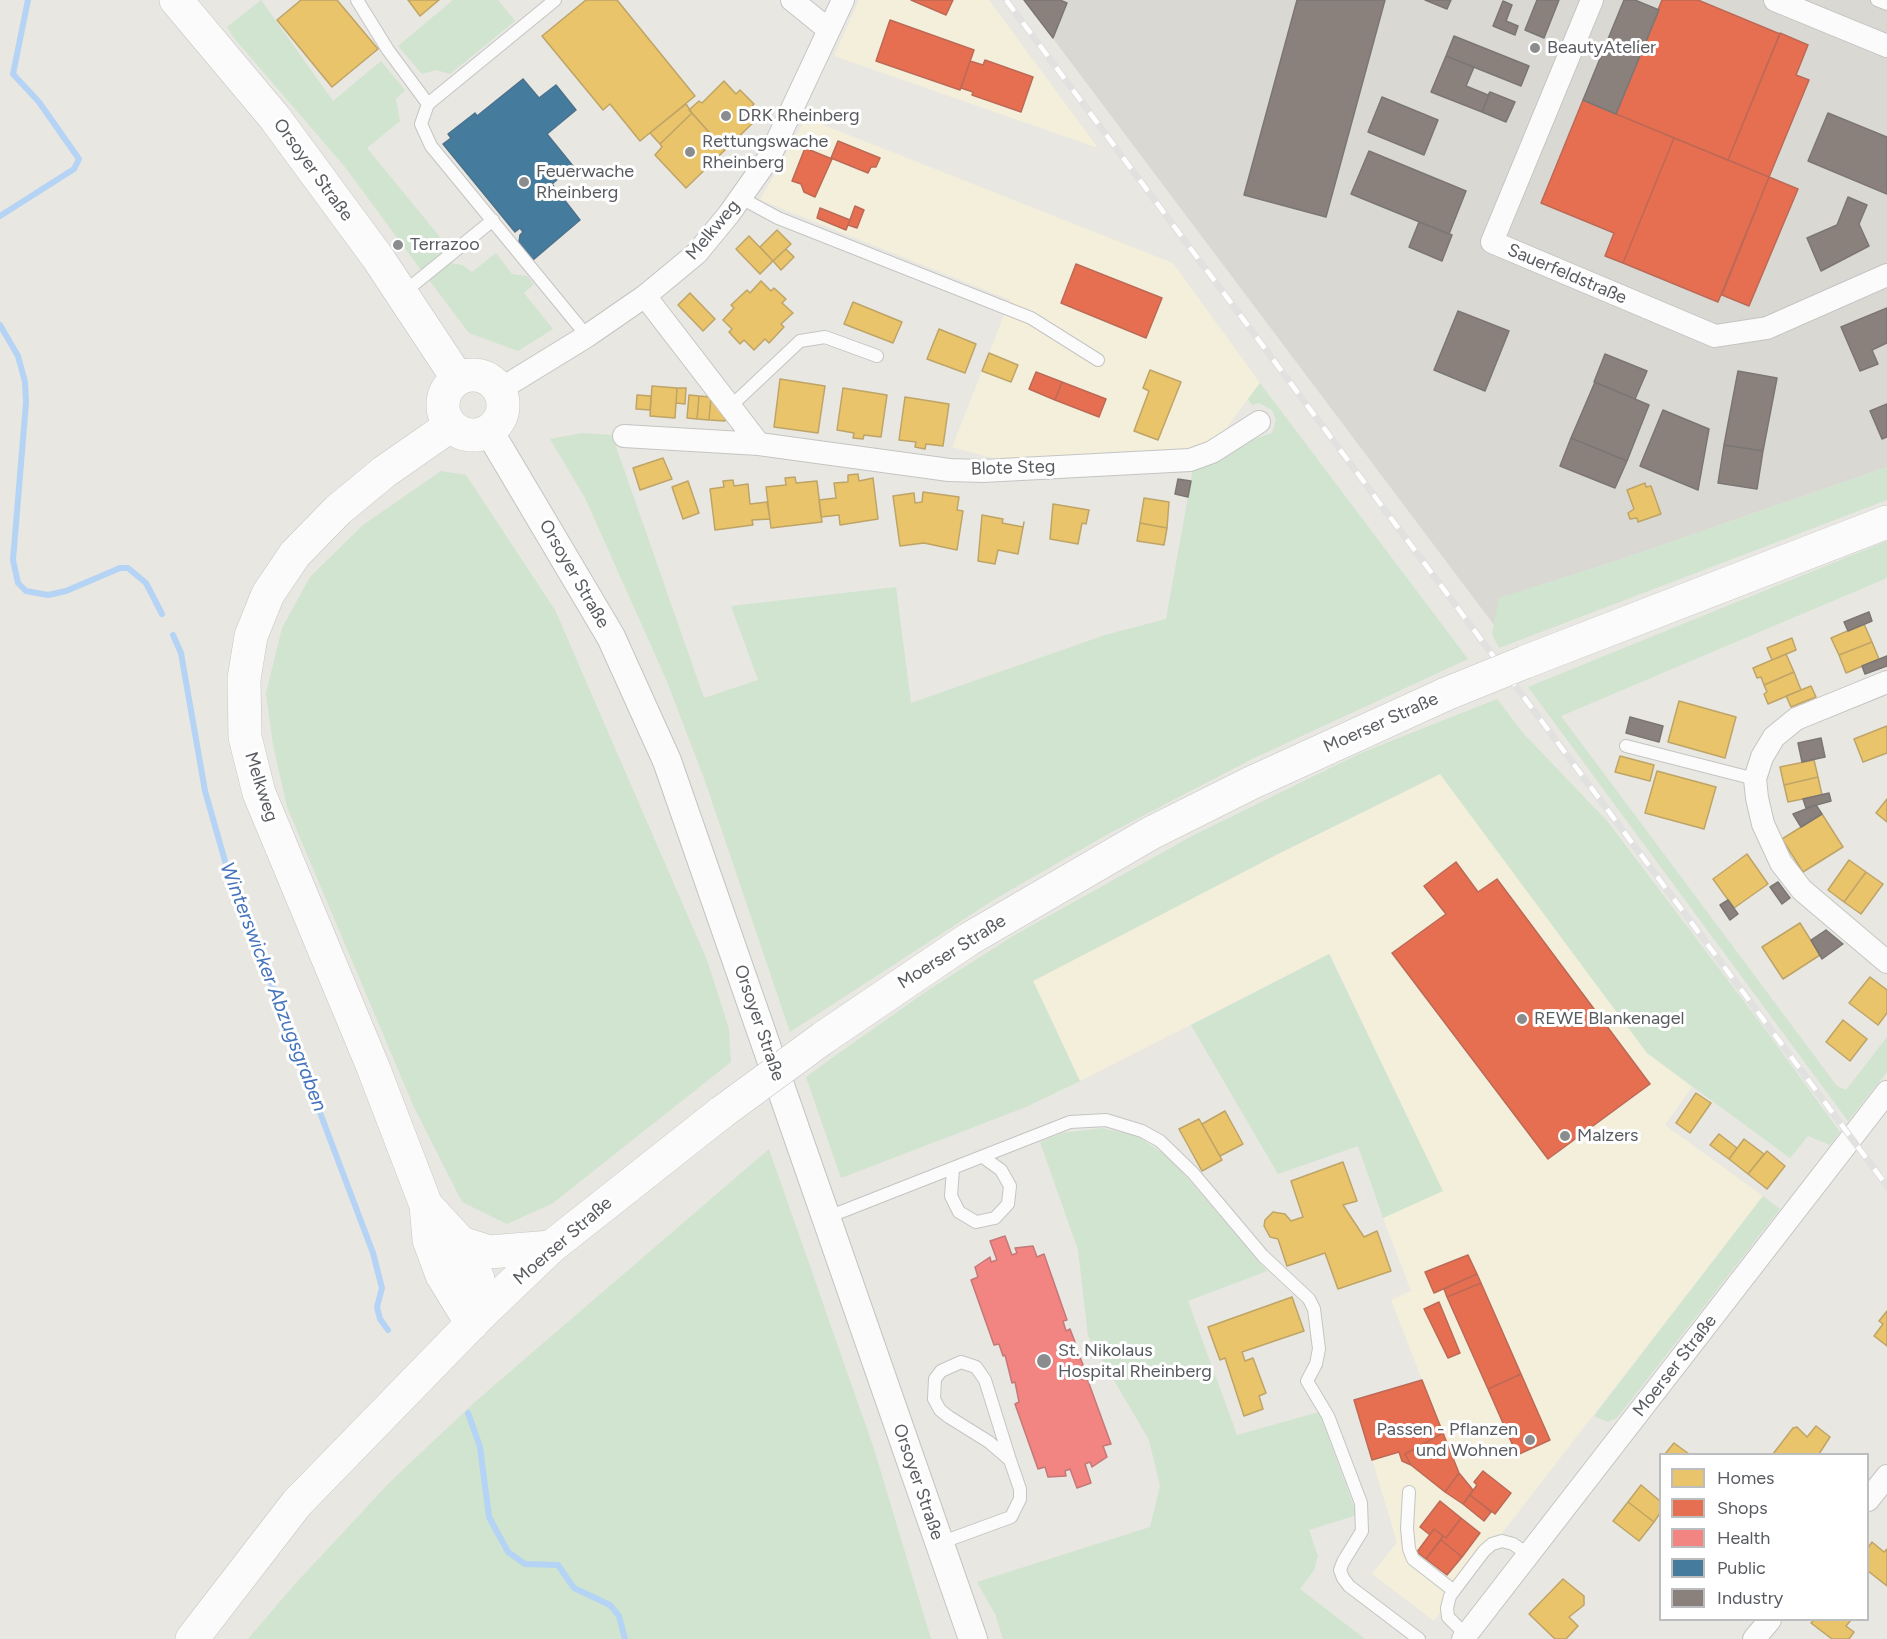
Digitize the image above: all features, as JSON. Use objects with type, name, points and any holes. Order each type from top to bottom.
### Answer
[{"type":"main road","name":"Orsoyer Straße","points":[[176,0],[275,117],[402,294],[458,379]]},
{"type":"main road","points":[[479,375],[494,383],[499,390],[503,408],[496,425],[489,431],[469,436],[450,426],[442,410],[442,400],[450,384],[458,379],[479,375]]},
{"type":"main road","name":"Melkweg","points":[[450,426],[384,472],[338,510],[295,554],[268,594],[251,636],[244,679],[245,737],[259,793],[426,1205],[429,1240],[442,1275],[477,1319]]},
{"type":"main road","name":"Moerser Straße","points":[[192,1639],[297,1503],[551,1246],[722,1112],[822,1038],[969,939],[1151,833],[1261,778],[1446,694],[1887,522]]},
{"type":"main road","name":"Melkweg","points":[[426,1205],[461,1243],[478,1280],[477,1319]]},
{"type":"main road","points":[[461,1243],[489,1252],[551,1246]]},
{"type":"street","points":[[792,0],[829,30]]},
{"type":"street","name":"Melkweg","points":[[499,390],[587,336],[645,296],[697,253],[741,198],[770,156],[843,0]]},
{"type":"street","name":"Sauerfeldstraße","points":[[1592,0],[1492,242],[1715,336],[1767,328],[1887,274]]},
{"type":"street","points":[[1789,3],[1887,46]]},
{"type":"street","points":[[645,296],[759,444]]},
{"type":"street","name":"Blote Steg","points":[[624,436],[759,444],[949,470],[983,471],[1190,460],[1212,452],[1259,422]]},
{"type":"street","name":"Orsoyer Straße","points":[[489,431],[611,637],[667,761],[828,1217],[973,1639]]},
{"type":"street","points":[[1887,682],[1796,719],[1774,737],[1762,757],[1755,779],[1756,798],[1763,824],[1781,863],[1802,890],[1887,962]]},
{"type":"street","name":"Moerser Straße","points":[[1465,1637],[1887,1092]]},
{"type":"street","points":[[1869,1499],[1886,1480]]},
{"type":"street","points":[[1754,1639],[1769,1621]]},
{"type":"lane","points":[[357,0],[388,50],[428,104]]},
{"type":"lane","points":[[555,0],[428,104],[421,124],[424,135],[587,336]]},
{"type":"lane","points":[[1877,0],[1887,4]]},
{"type":"lane","points":[[741,198],[778,218],[1031,318],[1098,360]]},
{"type":"lane","points":[[402,294],[493,220]]},
{"type":"lane","points":[[731,406],[800,341],[825,337],[877,356]]},
{"type":"lane","points":[[1626,746],[1755,779]]},
{"type":"lane","points":[[828,1217],[1054,1127],[1078,1120],[1106,1120],[1142,1131],[1178,1156],[1263,1256],[1301,1290],[1314,1309],[1319,1349],[1316,1364],[1306,1381],[1328,1416],[1361,1503],[1362,1531],[1343,1562],[1341,1570],[1343,1578],[1349,1586],[1419,1639]]},
{"type":"lane","points":[[953,1169],[951,1196],[959,1212],[976,1222],[995,1218],[1008,1204],[1010,1186],[1000,1170],[983,1157]]},
{"type":"lane","points":[[940,1543],[1011,1517],[1020,1499],[1020,1488],[980,1371],[972,1364],[961,1362],[941,1371],[933,1388],[940,1410],[989,1442],[1010,1460]]},
{"type":"lane","points":[[1408,1492],[1407,1528],[1409,1549],[1413,1558],[1454,1591]]},
{"type":"lane","points":[[1465,1637],[1448,1617],[1447,1608],[1454,1591],[1492,1544],[1502,1541],[1513,1544],[1529,1555]]},
{"type":"shaded area","points":[[859,0],[989,0],[1098,148],[834,56]]},
{"type":"shaded area","points":[[1024,0],[1887,0],[1887,467],[1619,560],[1500,598],[1494,625]]},
{"type":"shaded area","points":[[806,118],[1173,263],[1260,383],[1215,443],[1195,450],[1123,451],[1006,462],[952,447],[1010,300],[760,200]]},
{"type":"shaded area","points":[[1440,774],[1647,1053],[1692,1087],[1665,1125],[1763,1196],[1434,1621],[1372,1574],[1397,1542],[1354,1400],[1422,1380],[1391,1300],[1411,1291],[1383,1218],[1442,1191],[1330,954],[1080,1081],[1033,981],[1280,853]]},
{"type":"green space","points":[[261,0],[333,101],[381,61],[405,90],[396,99],[400,121],[367,148],[448,247],[421,270],[345,167],[227,27]]},
{"type":"green space","points":[[453,0],[498,0],[515,21],[450,74],[436,70],[422,74],[398,46]]},
{"type":"green space","points":[[496,253],[512,274],[527,276],[534,284],[524,293],[553,329],[518,351],[469,333],[429,280],[450,263],[462,265],[472,272]]},
{"type":"green space","points":[[1260,383],[1468,659],[1252,759],[1108,834],[995,899],[790,1032],[705,781],[666,679],[585,498],[550,439],[582,433],[612,435],[704,698],[758,680],[731,606],[896,587],[911,703],[1105,635],[1166,619],[1193,469],[1251,440],[1272,433],[1276,420],[1272,410],[1259,403],[1252,405],[1248,399]]},
{"type":"green space","points":[[1887,467],[1887,500],[1499,648],[1492,634],[1499,598],[1619,560]]},
{"type":"green space","points":[[441,471],[466,475],[555,610],[707,960],[729,1029],[731,1062],[553,1203],[507,1224],[462,1202],[413,1105],[287,807],[273,745],[266,693],[282,628],[310,577],[363,525]]},
{"type":"green space","points":[[1887,541],[1887,578],[1561,716],[1837,1086],[1846,1090],[1887,1037],[1887,1072],[1848,1121],[1528,687]]},
{"type":"green space","points":[[1497,699],[1523,733],[1608,822],[1764,1028],[1840,1132],[1830,1145],[1808,1136],[1790,1158],[1647,1053],[1440,774],[1280,853],[1033,981],[1080,1081],[1026,1107],[841,1178],[806,1077],[832,1058],[927,991],[1013,936],[1192,836],[1361,753]]},
{"type":"green space","points":[[1329,954],[1443,1191],[1383,1218],[1358,1146],[1278,1174],[1191,1025]]},
{"type":"green space","points":[[1102,1128],[1137,1136],[1170,1158],[1267,1271],[1188,1301],[1237,1435],[1319,1412],[1357,1515],[1309,1530],[1318,1556],[1314,1570],[1300,1589],[1365,1639],[1003,1639],[995,1614],[977,1582],[1150,1527],[1160,1486],[1149,1440],[1088,1336],[1078,1250],[1040,1142],[1062,1133]]},
{"type":"green space","points":[[769,1149],[874,1449],[931,1639],[248,1639],[295,1584],[391,1481],[476,1401]]},
{"type":"green space","points":[[1763,1196],[1780,1209],[1617,1418],[1608,1422],[1594,1416]]},
{"type":"building: Homes","points":[[301,0],[337,0],[378,49],[332,87],[277,20]]},
{"type":"building: Homes","points":[[408,0],[439,0],[420,16]]},
{"type":"building: Homes","points":[[586,0],[617,0],[695,96],[640,141],[610,104],[603,110],[542,36]]},
{"type":"building: Homes","name":"DRK Rheinberg","points":[[724,81],[736,94],[740,90],[754,104],[750,108],[759,117],[725,150],[689,110],[699,101],[702,103]]},
{"type":"building: Homes","points":[[686,104],[692,113],[660,144],[650,133]]},
{"type":"building: Homes","name":"Rettungswache Rheinberg","points":[[692,113],[725,150],[686,188],[655,155],[662,147],[660,144]]},
{"type":"building: Homes","points":[[777,230],[791,244],[773,261],[760,247]]},
{"type":"building: Homes","points":[[749,236],[773,261],[760,274],[736,249]]},
{"type":"building: Homes","points":[[786,249],[794,257],[781,270],[773,261]]},
{"type":"building: Homes","points":[[761,281],[771,291],[774,288],[786,299],[782,303],[793,313],[781,324],[784,327],[769,343],[765,339],[754,350],[744,340],[740,344],[729,332],[732,329],[723,320],[734,308],[731,305],[747,290],[750,293]]},
{"type":"building: Homes","points":[[690,293],[715,319],[703,331],[678,305]]},
{"type":"building: Homes","points":[[853,302],[902,322],[893,343],[844,324]]},
{"type":"building: Homes","points":[[939,329],[976,344],[965,373],[927,359]]},
{"type":"building: Homes","points":[[989,353],[1018,365],[1011,382],[982,371]]},
{"type":"building: Homes","points":[[1150,370],[1181,382],[1158,440],[1134,431],[1149,391],[1143,388]]},
{"type":"building: Homes","points":[[780,379],[825,386],[818,433],[774,427]]},
{"type":"building: Homes","points":[[652,386],[677,388],[675,418],[650,416]]},
{"type":"building: Homes","points":[[677,388],[686,388],[685,404],[676,403]]},
{"type":"building: Homes","points":[[843,388],[887,395],[881,437],[864,435],[863,439],[853,438],[854,433],[837,430]]},
{"type":"building: Homes","points":[[637,395],[651,396],[650,410],[636,409]]},
{"type":"building: Homes","points":[[689,395],[699,396],[697,419],[687,418]]},
{"type":"building: Homes","points":[[699,396],[711,397],[709,420],[697,419]]},
{"type":"building: Homes","points":[[711,397],[726,408],[725,421],[709,420]]},
{"type":"building: Homes","points":[[905,397],[949,404],[943,446],[926,444],[925,449],[915,447],[916,442],[899,440]]},
{"type":"building: Homes","points":[[663,458],[672,479],[640,490],[633,468]]},
{"type":"building: Homes","points":[[858,474],[859,481],[873,478],[878,519],[840,525],[839,515],[821,517],[819,500],[836,498],[834,483],[848,482],[848,475]]},
{"type":"building: Homes","points":[[795,477],[796,483],[817,481],[822,522],[771,528],[766,487],[786,485],[785,478]]},
{"type":"building: Homes","points":[[733,480],[734,486],[748,484],[750,504],[767,502],[770,519],[752,520],[753,525],[715,530],[710,489],[724,487],[723,481]]},
{"type":"building: Homes","points":[[688,481],[699,513],[683,519],[672,487]]},
{"type":"building: Homes","points":[[1645,483],[1646,487],[1651,486],[1661,514],[1638,522],[1637,518],[1630,519],[1628,513],[1634,509],[1627,490]]},
{"type":"building: Homes","points":[[923,492],[959,497],[957,510],[963,511],[957,550],[924,543],[900,546],[893,496],[914,493],[915,503],[922,502]]},
{"type":"building: Homes","points":[[1144,498],[1169,502],[1167,528],[1140,523]]},
{"type":"building: Homes","points":[[1053,504],[1089,510],[1086,524],[1082,523],[1078,544],[1050,539]]},
{"type":"building: Homes","points":[[982,515],[1003,519],[1002,523],[1023,527],[1024,522],[1018,554],[998,550],[995,564],[978,561]]},
{"type":"building: Homes","points":[[1140,523],[1167,528],[1164,545],[1137,541]]},
{"type":"building: Homes","points":[[1864,624],[1872,642],[1839,655],[1831,638]]},
{"type":"building: Homes","points":[[1792,638],[1796,650],[1772,660],[1767,648]]},
{"type":"building: Homes","points":[[1872,642],[1879,659],[1846,673],[1839,655]]},
{"type":"building: Homes","points":[[1786,654],[1794,672],[1764,685],[1761,677],[1757,678],[1753,668]]},
{"type":"building: Homes","points":[[1794,672],[1801,690],[1768,704],[1764,694],[1767,692],[1764,685]]},
{"type":"building: Homes","points":[[1811,686],[1816,697],[1791,707],[1786,696]]},
{"type":"building: Homes","points":[[1679,701],[1736,717],[1725,758],[1668,742]]},
{"type":"building: Homes","points":[[1887,726],[1887,753],[1863,762],[1854,739]]},
{"type":"building: Homes","points":[[1620,756],[1654,765],[1650,781],[1615,772]]},
{"type":"building: Homes","points":[[1814,760],[1818,777],[1784,785],[1780,767]]},
{"type":"building: Homes","points":[[1657,771],[1716,787],[1704,829],[1645,813]]},
{"type":"building: Homes","points":[[1818,777],[1822,795],[1788,802],[1784,785]]},
{"type":"building: Homes","points":[[1887,799],[1887,822],[1876,813]]},
{"type":"building: Homes","points":[[1822,814],[1843,847],[1803,872],[1782,839]]},
{"type":"building: Homes","points":[[1747,854],[1768,884],[1734,908],[1713,879]]},
{"type":"building: Homes","points":[[1849,860],[1866,872],[1844,902],[1828,890]]},
{"type":"building: Homes","points":[[1866,872],[1883,884],[1861,914],[1844,902]]},
{"type":"building: Homes","points":[[1800,923],[1820,955],[1783,979],[1762,947]]},
{"type":"building: Homes","points":[[1870,977],[1887,990],[1887,1013],[1878,1025],[1849,1003]]},
{"type":"building: Homes","points":[[1843,1020],[1867,1039],[1850,1061],[1826,1042]]},
{"type":"building: Homes","points":[[1696,1093],[1711,1103],[1690,1133],[1676,1123]]},
{"type":"building: Homes","points":[[1225,1111],[1243,1144],[1220,1156],[1202,1124]]},
{"type":"building: Homes","points":[[1199,1119],[1222,1160],[1202,1171],[1179,1129]]},
{"type":"building: Homes","points":[[1719,1134],[1737,1148],[1729,1159],[1710,1145]]},
{"type":"building: Homes","points":[[1744,1139],[1764,1154],[1748,1174],[1729,1159]]},
{"type":"building: Homes","points":[[1767,1151],[1785,1166],[1767,1189],[1748,1174]]},
{"type":"building: Homes","points":[[1343,1162],[1357,1201],[1343,1205],[1364,1237],[1377,1231],[1391,1271],[1338,1289],[1325,1253],[1287,1266],[1278,1239],[1270,1237],[1264,1226],[1265,1220],[1273,1212],[1285,1214],[1291,1221],[1303,1217],[1291,1181]]},
{"type":"building: Homes","points":[[1292,1297],[1304,1331],[1242,1352],[1245,1361],[1253,1358],[1266,1393],[1259,1396],[1263,1409],[1244,1416],[1225,1358],[1220,1360],[1208,1327]]},
{"type":"building: Homes","points":[[1887,1311],[1887,1346],[1874,1336],[1883,1324],[1879,1321]]},
{"type":"building: Homes","points":[[1816,1426],[1830,1437],[1820,1453],[1774,1453],[1793,1428],[1797,1427],[1807,1437]]},
{"type":"building: Homes","points":[[1674,1443],[1688,1453],[1666,1453]]},
{"type":"building: Homes","points":[[1641,1485],[1659,1500],[1659,1514],[1654,1522],[1628,1502]]},
{"type":"building: Homes","points":[[1628,1502],[1654,1522],[1639,1541],[1613,1521]]},
{"type":"building: Homes","points":[[1872,1542],[1884,1552],[1887,1549],[1887,1586],[1869,1572],[1869,1546]]},
{"type":"building: Homes","points":[[1563,1579],[1584,1596],[1584,1605],[1569,1617],[1578,1626],[1566,1639],[1555,1639],[1529,1614]]},
{"type":"building: Homes","points":[[1813,1621],[1850,1621],[1846,1626],[1854,1632],[1849,1639],[1832,1639],[1811,1623]]},
{"type":"building: Shops","points":[[911,0],[953,0],[946,15]]},
{"type":"building: Shops","points":[[1662,0],[1698,0],[1780,34],[1728,160],[1616,114]]},
{"type":"building: Shops","points":[[890,20],[974,50],[960,90],[876,61]]},
{"type":"building: Shops","points":[[1780,33],[1808,45],[1796,75],[1809,80],[1769,177],[1728,160]]},
{"type":"building: Shops","points":[[985,60],[1033,77],[1021,112],[972,95],[973,92],[961,88],[970,61],[983,65]]},
{"type":"building: Shops","points":[[1583,100],[1674,138],[1623,263],[1605,256],[1614,233],[1541,203]]},
{"type":"building: Shops","points":[[1674,138],[1769,177],[1718,302],[1623,263]]},
{"type":"building: Shops","points":[[838,141],[880,158],[876,167],[871,167],[868,173],[831,158]]},
{"type":"building: Shops","points":[[805,148],[832,159],[815,197],[804,192],[801,184],[792,181]]},
{"type":"building: Shops","points":[[1769,177],[1798,189],[1749,306],[1722,295]]},
{"type":"building: Shops","points":[[855,206],[864,210],[857,228],[848,225]]},
{"type":"building: Shops","points":[[820,208],[850,220],[846,230],[817,218]]},
{"type":"building: Shops","points":[[1076,264],[1162,298],[1146,338],[1061,303]]},
{"type":"building: Shops","points":[[1036,372],[1062,382],[1055,400],[1029,389]]},
{"type":"building: Shops","points":[[1062,382],[1106,399],[1099,417],[1055,400]]},
{"type":"building: Shops","name":"REWE Blankenagel","points":[[1456,862],[1478,892],[1497,879],[1650,1084],[1548,1159],[1392,953],[1446,914],[1424,886]]},
{"type":"building: Shops","points":[[1468,1255],[1477,1274],[1434,1293],[1425,1272]]},
{"type":"building: Shops","points":[[1477,1274],[1481,1283],[1447,1297],[1444,1289]]},
{"type":"building: Shops","points":[[1481,1283],[1521,1374],[1488,1389],[1447,1297]]},
{"type":"building: Shops","points":[[1439,1302],[1460,1353],[1448,1358],[1424,1309]]},
{"type":"building: Shops","points":[[1521,1374],[1550,1440],[1517,1455],[1488,1389]]},
{"type":"building: Shops","points":[[1422,1380],[1443,1433],[1405,1454],[1411,1465],[1402,1461],[1399,1452],[1372,1460],[1354,1400]]},
{"type":"building: Shops","points":[[1443,1433],[1459,1473],[1445,1492],[1411,1465],[1405,1454]]},
{"type":"building: Shops","points":[[1483,1471],[1511,1493],[1495,1514],[1470,1495],[1477,1485],[1474,1482]]},
{"type":"building: Shops","points":[[1459,1473],[1473,1490],[1463,1504],[1445,1492]]},
{"type":"building: Shops","points":[[1470,1495],[1491,1512],[1484,1521],[1463,1504]]},
{"type":"building: Shops","points":[[1440,1501],[1461,1518],[1446,1538],[1434,1529],[1430,1535],[1420,1527]]},
{"type":"building: Shops","points":[[1461,1518],[1480,1533],[1462,1557],[1441,1540],[1443,1536],[1446,1538]]},
{"type":"building: Shops","points":[[1434,1529],[1443,1536],[1426,1559],[1417,1552]]},
{"type":"building: Shops","points":[[1441,1540],[1462,1557],[1447,1575],[1426,1559]]},
{"type":"building: Health","name":"St. Nikolaus Hospital Rheinberg","points":[[1005,1236],[1012,1255],[1017,1253],[1015,1248],[1033,1246],[1037,1257],[1044,1254],[1067,1320],[1063,1321],[1066,1331],[1070,1329],[1075,1342],[1070,1344],[1076,1359],[1080,1357],[1085,1370],[1080,1372],[1083,1380],[1087,1378],[1111,1444],[1103,1446],[1107,1457],[1092,1467],[1090,1462],[1085,1464],[1091,1483],[1077,1488],[1070,1469],[1065,1471],[1066,1476],[1048,1477],[1045,1467],[1038,1469],[1015,1404],[1019,1402],[1015,1382],[1012,1383],[1005,1355],[1003,1356],[999,1344],[994,1345],[971,1280],[978,1277],[975,1267],[990,1257],[991,1262],[997,1260],[990,1241]]},
{"type":"building: Public","points":[[523,79],[539,98],[556,85],[576,110],[547,134],[573,166],[552,184],[580,220],[533,260],[519,242],[523,232],[520,228],[515,232],[443,144],[451,138],[448,134],[475,113],[477,116]]},
{"type":"building: Industry","points":[[1024,0],[1060,0],[1067,3],[1053,38]]},
{"type":"building: Industry","points":[[1297,0],[1385,0],[1326,217],[1244,195]]},
{"type":"building: Industry","points":[[1425,0],[1451,0],[1447,9]]},
{"type":"building: Industry","points":[[1537,0],[1559,0],[1544,38],[1525,30]]},
{"type":"building: Industry","points":[[1624,0],[1635,0],[1659,10],[1616,114],[1583,100]]},
{"type":"building: Industry","points":[[1503,1],[1512,5],[1506,21],[1518,26],[1515,35],[1493,26]]},
{"type":"building: Industry","points":[[1454,36],[1529,66],[1521,86],[1446,56]]},
{"type":"building: Industry","points":[[1446,56],[1474,67],[1466,86],[1488,95],[1490,92],[1482,112],[1431,92]]},
{"type":"building: Industry","points":[[1490,92],[1515,102],[1506,122],[1482,112]]},
{"type":"building: Industry","points":[[1382,97],[1438,120],[1424,155],[1368,132]]},
{"type":"building: Industry","points":[[1828,113],[1887,137],[1887,194],[1808,161]]},
{"type":"building: Industry","points":[[1369,151],[1466,191],[1449,234],[1351,194]]},
{"type":"building: Industry","points":[[1848,197],[1867,205],[1859,224],[1869,246],[1821,271],[1807,238],[1837,225]]},
{"type":"building: Industry","points":[[1419,222],[1452,235],[1442,261],[1409,247]]},
{"type":"building: Industry","points":[[1887,308],[1887,343],[1872,350],[1878,364],[1860,371],[1841,327]]},
{"type":"building: Industry","points":[[1458,311],[1509,331],[1485,391],[1434,370]]},
{"type":"building: Industry","points":[[1605,354],[1647,371],[1635,399],[1594,382]]},
{"type":"building: Industry","points":[[1738,371],[1777,378],[1763,451],[1724,445]]},
{"type":"building: Industry","points":[[1595,382],[1649,405],[1627,461],[1571,438]]},
{"type":"building: Industry","points":[[1887,404],[1887,437],[1882,439],[1870,411]]},
{"type":"building: Industry","points":[[1663,410],[1709,429],[1698,490],[1640,466]]},
{"type":"building: Industry","points":[[1571,438],[1627,461],[1615,488],[1560,466]]},
{"type":"building: Industry","points":[[1724,445],[1763,451],[1757,489],[1718,483]]},
{"type":"building: Industry","points":[[1178,479],[1191,481],[1188,497],[1175,494]]},
{"type":"building: Industry","points":[[1869,612],[1872,621],[1848,631],[1844,622]]},
{"type":"building: Industry","points":[[1887,656],[1887,666],[1865,674],[1862,666]]},
{"type":"building: Industry","points":[[1630,717],[1663,726],[1659,742],[1626,733]]},
{"type":"building: Industry","points":[[1821,738],[1825,757],[1802,762],[1798,743]]},
{"type":"building: Industry","points":[[1829,793],[1831,801],[1806,808],[1803,799]]},
{"type":"building: Industry","points":[[1816,805],[1822,814],[1801,827],[1793,814]]},
{"type":"building: Industry","points":[[1778,882],[1790,898],[1782,904],[1770,887]]},
{"type":"building: Industry","points":[[1728,900],[1738,914],[1730,920],[1720,905]]},
{"type":"building: Industry","points":[[1826,930],[1843,944],[1822,959],[1811,940]]},
{"type":"waterway","name":"Winterswicker Abzugsgraben","points":[[0,216],[74,169],[79,159],[39,102],[13,74],[28,0]]},
{"type":"waterway","name":"Winterswicker Abzugsgraben","points":[[0,325],[18,356],[25,382],[26,403],[13,560],[18,583],[26,591],[48,595],[66,591],[120,568],[128,568],[146,583],[162,614]]},
{"type":"waterway","name":"Winterswicker Abzugsgraben","points":[[173,635],[181,653],[205,791],[225,861],[373,1253],[382,1288],[377,1307],[380,1319],[388,1330]]},
{"type":"waterway","name":"Winterswicker Abzugsgraben","points":[[468,1413],[480,1447],[489,1517],[508,1552],[525,1564],[558,1565],[574,1588],[610,1605],[619,1616],[625,1639]]},
{"type":"railway","points":[[1006,0],[1887,1186]]},
{"type":"place","name":"BeautyAtelier","points":[[1535,48]]},
{"type":"place","name":"DRK Rheinberg","points":[[726,116]]},
{"type":"place","name":"Rettungswache Rheinberg","points":[[690,152]]},
{"type":"place","name":"Feuerwache Rheinberg","points":[[524,182]]},
{"type":"place","name":"Terrazoo","points":[[398,245]]},
{"type":"place","name":"REWE Blankenagel","points":[[1522,1019]]},
{"type":"place","name":"Malzers","points":[[1565,1136]]},
{"type":"place","name":"St. Nikolaus Hospital Rheinberg","points":[[1044,1361]]},
{"type":"place","name":"Passen - Pflanzen und Wohnen","points":[[1530,1440]]}]
